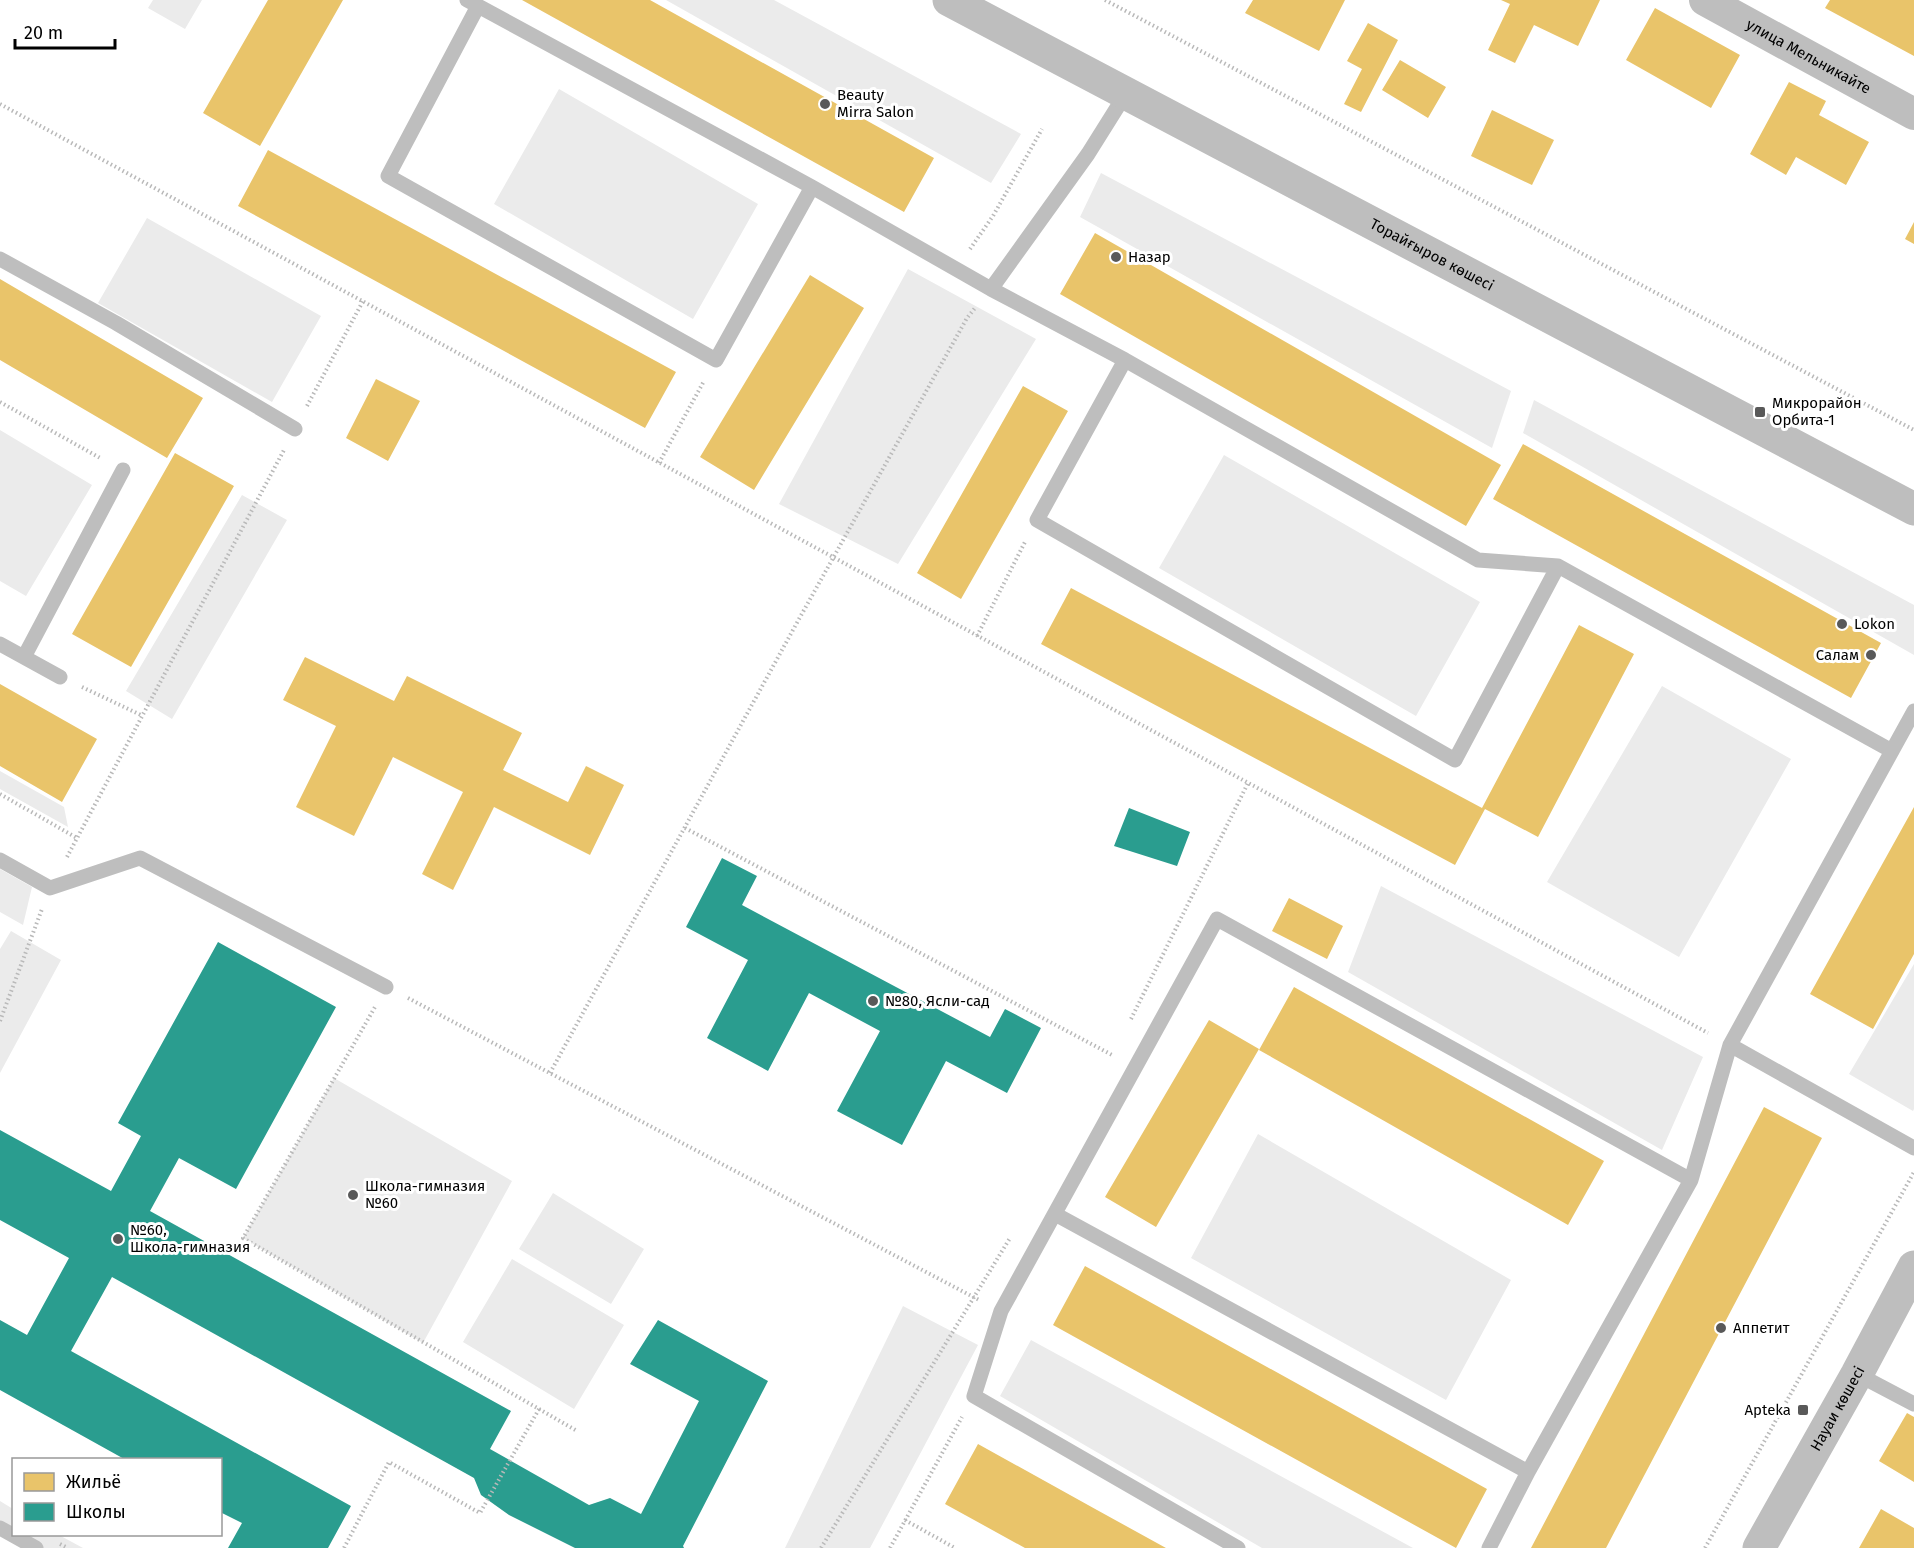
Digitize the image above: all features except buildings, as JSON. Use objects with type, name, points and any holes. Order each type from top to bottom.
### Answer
[{"type":"street","name":"Торайғыров көшесі","points":[[949,0],[1914,509]]},
{"type":"street","name":"улица Мельникайте","points":[[1705,0],[1914,114]]},
{"type":"street","name":"Науаи көшесі","points":[[1760,1548],[1914,1267]]},
{"type":"lane","points":[[812,187],[716,360],[388,176],[473,3],[812,187],[987,286],[1125,360],[1478,560],[1558,566],[1892,751]]},
{"type":"lane","points":[[987,286],[1088,154],[1125,94]]},
{"type":"lane","points":[[0,259],[116,323],[295,429]]},
{"type":"lane","points":[[1125,360],[1037,520],[1455,760],[1558,566]]},
{"type":"lane","points":[[24,657],[123,470]]},
{"type":"lane","points":[[0,644],[60,676]]},
{"type":"lane","points":[[1489,1548],[1528,1472],[1691,1180],[1730,1045],[1914,711]]},
{"type":"lane","points":[[0,860],[50,888],[140,858],[386,987]]},
{"type":"lane","points":[[1238,1548],[974,1395],[1001,1311],[1217,918],[1691,1180]]},
{"type":"lane","points":[[1730,1045],[1914,1148]]},
{"type":"lane","points":[[1055,1214],[1528,1472]]},
{"type":"lane","points":[[1857,1374],[1914,1404]]},
{"type":"lane","points":[[14,1536],[36,1548]]},
{"type":"path","points":[[1105,0],[1914,430]]},
{"type":"path","points":[[0,104],[1730,1045]]},
{"type":"path","points":[[987,286],[968,253],[993,216],[1042,129]]},
{"type":"path","points":[[0,1021],[2,1009],[50,888],[363,301]]},
{"type":"path","points":[[550,1073],[967,318]]},
{"type":"path","points":[[659,463],[716,360]]},
{"type":"path","points":[[0,402],[123,470]]},
{"type":"path","points":[[977,636],[1037,520]]},
{"type":"path","points":[[60,676],[143,716]]},
{"type":"path","points":[[1127,1026],[1248,783]]},
{"type":"path","points":[[0,794],[77,838]]},
{"type":"path","points":[[686,828],[1136,1068]]},
{"type":"path","points":[[577,1431],[243,1238],[386,987],[1001,1311]]},
{"type":"path","points":[[1113,1056],[1118,1046]]},
{"type":"path","points":[[1706,1548],[1914,1172]]},
{"type":"path","points":[[821,1548],[1010,1237]]},
{"type":"path","points":[[890,1548],[974,1395]]},
{"type":"path","points":[[344,1548],[389,1462],[480,1513],[539,1409]]},
{"type":"path","points":[[905,1520],[955,1548]]},
{"type":"shaded area","points":[[153,0],[202,0],[185,29],[148,8]]},
{"type":"shaded area","points":[[666,0],[774,0],[1021,134],[991,183]]},
{"type":"shaded area","points":[[559,89],[758,204],[693,319],[494,204]]},
{"type":"shaded area","points":[[1101,173],[1511,391],[1492,448],[1080,217]]},
{"type":"shaded area","points":[[147,218],[321,316],[272,402],[98,303]]},
{"type":"shaded area","points":[[908,269],[1036,339],[898,564],[779,504]]},
{"type":"shaded area","points":[[1534,400],[1914,605],[1914,655],[1523,433]]},
{"type":"shaded area","points":[[0,430],[92,485],[26,596],[0,581]]},
{"type":"shaded area","points":[[1224,455],[1480,602],[1416,716],[1159,568]]},
{"type":"shaded area","points":[[242,495],[287,520],[172,719],[126,691]]},
{"type":"shaded area","points":[[1662,686],[1791,759],[1679,957],[1547,882]]},
{"type":"shaded area","points":[[0,771],[64,807],[68,827],[0,789]]},
{"type":"shaded area","points":[[0,869],[32,887],[23,925],[0,912]]},
{"type":"shaded area","points":[[1381,886],[1703,1057],[1662,1150],[1348,972]]},
{"type":"shaded area","points":[[11,931],[61,960],[0,1073],[0,949]]},
{"type":"shaded area","points":[[1914,964],[1914,1109],[1913,1111],[1849,1074]]},
{"type":"shaded area","points":[[334,1078],[512,1181],[423,1343],[243,1238]]},
{"type":"shaded area","points":[[1258,1134],[1511,1280],[1446,1400],[1191,1258]]},
{"type":"shaded area","points":[[553,1193],[644,1249],[611,1304],[519,1249]]},
{"type":"shaded area","points":[[512,1259],[624,1325],[574,1409],[463,1342]]},
{"type":"shaded area","points":[[903,1306],[978,1345],[870,1548],[785,1548]]},
{"type":"shaded area","points":[[1031,1340],[1413,1548],[1262,1548],[1000,1396]]},
{"type":"shaded area","points":[[0,1501],[12,1508],[12,1531],[0,1524]]},
{"type":"shaded area","points":[[21,1536],[61,1536],[83,1548],[43,1548]]},
{"type":"place","name":"Beauty Mirra Salon","points":[[825,104]]},
{"type":"place","name":"Назар","points":[[1116,257]]},
{"type":"place","name":"Микрорайон Орбита-1","points":[[1760,412]]},
{"type":"place","name":"Lokon","points":[[1842,624]]},
{"type":"place","name":"Салам","points":[[1871,655]]},
{"type":"place","name":"№80, Ясли-сад","points":[[873,1001]]},
{"type":"place","name":"Школа-гимназия №60","points":[[353,1195]]},
{"type":"place","name":"№60, Школа-гимназия","points":[[118,1239]]},
{"type":"place","name":"Аппетит","points":[[1721,1328]]},
{"type":"place","name":"Apteka","points":[[1803,1410]]}]
